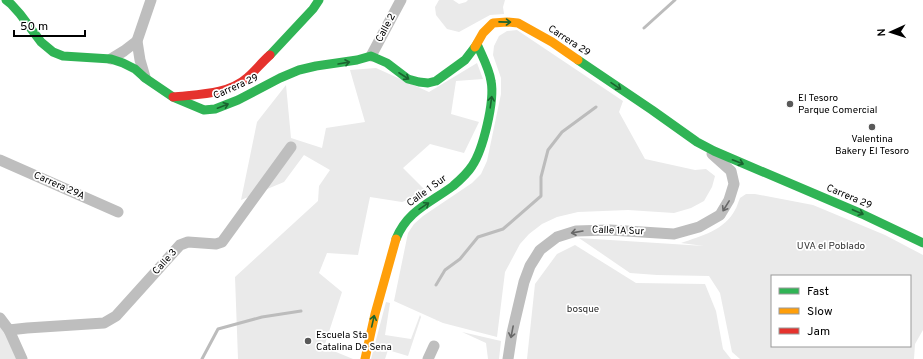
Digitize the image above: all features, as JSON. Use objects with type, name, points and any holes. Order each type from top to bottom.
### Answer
[{"type":"street","name":"Carrera 29","points":[[1,0],[20,14]]},
{"type":"street","name":"Carrera 29","points":[[6,0],[12,4],[40,42],[58,55],[111,59],[123,63],[135,69],[145,78],[173,97],[204,110],[215,109],[238,100],[280,78],[299,70],[357,60],[371,56],[387,63],[408,79],[428,83],[436,81],[461,64],[471,53],[483,33],[493,22],[518,23],[552,42],[698,142],[726,157],[862,214],[923,243]]},
{"type":"street","points":[[145,78],[137,41],[151,0]]},
{"type":"street","points":[[173,97],[225,90],[238,84],[247,78],[299,25],[319,0]]},
{"type":"street","name":"Calle 2","points":[[371,56],[401,0]]},
{"type":"street","points":[[111,59],[137,41]]},
{"type":"street","name":"Calle 1 Sur","points":[[365,359],[376,309],[400,229],[405,221],[413,214],[465,175],[476,161],[481,150],[492,87],[491,78],[477,44]]},
{"type":"street","name":"Carrera 29","points":[[204,110],[201,99],[203,95],[207,93]]},
{"type":"street","name":"Calle 1A Sur","points":[[508,359],[512,333],[524,282],[530,266],[540,250],[557,237],[576,231],[591,230],[674,234],[699,227],[720,215],[729,200],[734,184],[731,171],[698,142]]},
{"type":"street","name":"Calle 3","points":[[9,330],[104,323],[116,316],[180,245],[188,242],[216,244],[222,242],[291,147]]},
{"type":"street","name":"Carrera 29A","points":[[0,160],[118,212]]},
{"type":"street","points":[[0,318],[9,330],[22,359]]},
{"type":"street","points":[[428,359],[434,346]]},
{"type":"green space","points":[[439,0],[453,0],[459,4],[468,0],[505,0],[503,7],[504,14],[490,15],[459,32],[447,29],[436,15],[435,7]]},
{"type":"green space","points":[[517,30],[623,101],[619,112],[645,159],[695,170],[706,169],[715,176],[712,187],[704,201],[691,208],[674,213],[628,210],[578,212],[557,217],[542,224],[529,234],[520,244],[505,272],[497,337],[443,323],[394,301],[408,233],[414,224],[423,216],[472,183],[481,174],[487,161],[501,94],[501,78],[493,55],[494,46],[499,36],[507,31]]},
{"type":"green space","points":[[477,63],[483,79],[456,81],[451,114],[479,122],[464,153],[430,144],[403,168],[428,193],[402,202],[370,197],[358,255],[327,253],[319,273],[342,292],[324,347],[353,359],[238,359],[235,277],[318,201],[319,186],[330,170],[304,155],[284,182],[241,200],[257,122],[286,85],[291,138],[322,148],[326,128],[365,122],[350,70],[376,68],[429,92]]},
{"type":"green space","name":"UVA el Poblado","points":[[746,194],[755,194],[813,205],[885,235],[923,255],[923,330],[915,344],[914,359],[740,359],[732,352],[720,293],[709,276],[630,273],[579,238],[704,246],[681,243],[696,238],[719,227],[731,217],[740,198]]},
{"type":"green space","name":"bosque","points":[[575,245],[636,283],[705,284],[716,311],[723,349],[731,359],[527,359],[535,284],[557,254]]},
{"type":"green space","points":[[386,302],[390,303],[385,335],[411,339],[420,315],[421,317],[408,356],[388,350],[385,359],[371,359]]},
{"type":"green space","points":[[0,326],[4,331],[17,359],[0,359]]},
{"type":"green space","points":[[462,332],[501,341],[499,359],[488,359],[486,343]]},
{"type":"waterway","points":[[644,28],[675,0]]},
{"type":"waterway","points":[[436,285],[445,270],[460,259],[478,237],[503,229],[541,196],[541,177],[548,150],[562,132],[596,107]]},
{"type":"waterway","points":[[202,359],[218,329],[262,317],[301,311]]},
{"type":"traffic: fast","points":[[6,0],[20,14],[41,42],[53,52],[63,56],[111,59],[123,63],[135,69],[145,78],[173,97],[204,110],[215,109],[238,100],[280,78],[299,70],[357,60],[371,56],[387,63],[408,79],[428,83],[436,81],[465,60],[475,47]]},
{"type":"traffic: fast","points":[[270,55],[313,9],[319,0]]},
{"type":"traffic: fast","points":[[396,239],[406,221],[420,208],[453,186],[468,172],[476,159],[487,125],[492,90],[489,71],[477,44]]},
{"type":"traffic: fast","points":[[578,60],[697,142],[714,151],[862,214],[923,243]]},
{"type":"traffic: slow","points":[[475,47],[483,33],[493,23],[518,23],[552,42],[578,60]]},
{"type":"traffic: slow","points":[[365,359],[375,314],[396,239]]},
{"type":"traffic: jam","points":[[173,97],[212,93],[231,87],[248,77],[270,55]]},
{"type":"place","name":"El Tesoro Parque Comercial","points":[[790,104]]},
{"type":"place","name":"Valentina Bakery El Tesoro","points":[[872,127]]},
{"type":"place","name":"Escuela Sta Catalina De Sena","points":[[308,341]]}]
